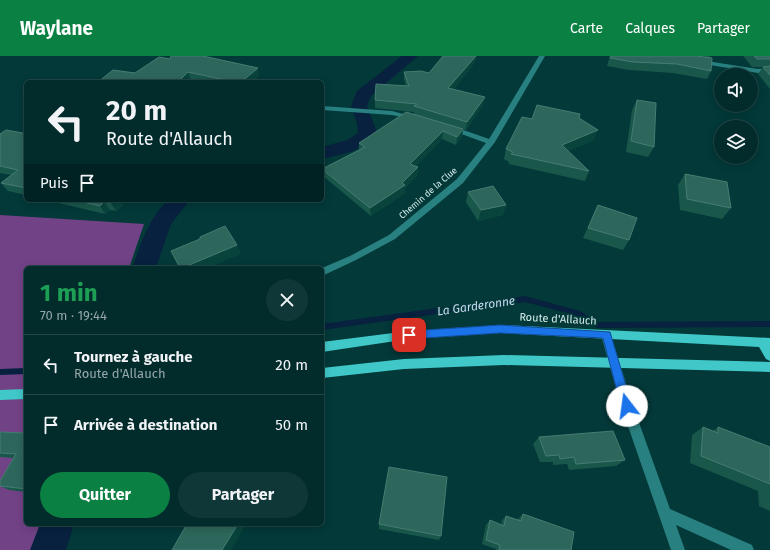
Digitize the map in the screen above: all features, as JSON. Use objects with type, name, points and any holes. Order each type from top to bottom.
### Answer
[{"type":"main road","name":"Route d'Allauch","points":[[324,346],[409,335],[500,329],[766,343]]},
{"type":"main road","points":[[766,343],[770,356]]},
{"type":"main road","points":[[324,373],[404,364],[504,360],[770,367]]},
{"type":"main road","points":[[0,395],[24,394]]},
{"type":"street","name":"Chemin de la Clue","points":[[324,271],[353,258],[392,237],[460,181],[491,142],[542,56]]},
{"type":"street","points":[[690,60],[758,71],[770,70]]},
{"type":"street","points":[[324,108],[392,113],[422,119]]},
{"type":"street","points":[[442,126],[491,142]]},
{"type":"street","points":[[606,335],[627,406],[678,550]]},
{"type":"street","points":[[664,513],[747,550]]},
{"type":"shaded area","points":[[0,215],[144,224],[130,266],[24,266],[24,526],[43,526],[35,550],[0,550]]},
{"type":"building","points":[[171,56],[203,56],[258,68],[243,80],[225,80],[188,72],[180,80],[100,80],[113,70],[135,73],[159,57],[170,59]]},
{"type":"building","points":[[443,56],[476,56],[448,88],[485,97],[467,122],[414,106],[417,104],[375,100],[376,84],[409,86],[404,72],[421,71],[429,73]]},
{"type":"building","points":[[611,56],[696,56],[712,58],[711,71],[677,64],[633,62],[610,58]]},
{"type":"building","points":[[754,56],[770,56],[770,59],[757,59]]},
{"type":"building","points":[[770,66],[770,75],[763,67]]},
{"type":"building","points":[[637,100],[656,103],[654,147],[631,141]]},
{"type":"building","points":[[537,105],[580,114],[579,118],[598,130],[562,145],[589,171],[511,154],[513,152],[506,149],[522,117],[532,119]]},
{"type":"building","points":[[406,112],[463,129],[457,137],[443,131],[410,164],[418,167],[402,183],[405,185],[370,208],[324,171],[324,168],[365,147],[359,143]]},
{"type":"building","points":[[6,130],[24,132],[24,188],[1,183],[18,170],[0,166],[0,134]]},
{"type":"building","points":[[685,174],[727,182],[731,208],[687,199]]},
{"type":"building","points":[[493,186],[506,205],[481,210],[468,192]]},
{"type":"building","points":[[83,202],[104,202],[100,206]]},
{"type":"building","points":[[598,205],[637,218],[629,240],[588,228]]},
{"type":"building","points":[[225,226],[237,245],[187,266],[179,266],[171,251],[200,239],[200,237]]},
{"type":"building","points":[[703,427],[718,433],[718,427],[770,447],[770,484],[701,456]]},
{"type":"building","points":[[613,431],[625,460],[576,464],[574,457],[560,459],[559,455],[546,456],[539,437]]},
{"type":"building","points":[[0,432],[24,433],[24,489],[0,486],[0,481],[16,454],[0,453]]},
{"type":"building","points":[[389,467],[447,477],[441,536],[379,524]]},
{"type":"building","points":[[523,514],[574,532],[571,550],[499,550],[500,545],[486,540],[490,520],[504,526],[506,516],[521,521]]},
{"type":"building","points":[[186,526],[237,526],[222,550],[172,550]]},
{"type":"waterway","points":[[324,152],[354,144],[364,137],[367,133],[367,127],[359,106],[363,94],[411,56]]},
{"type":"waterway","points":[[145,266],[157,231],[166,216],[178,202]]},
{"type":"waterway","name":"La Garderonne","points":[[324,327],[525,299],[577,313],[597,325],[770,324]]},
{"type":"waterway","name":"La Garderonne","points":[[0,372],[24,371]]},
{"type":"waterway","points":[[48,550],[56,526]]},
{"type":"route","points":[[409,335],[500,329],[606,335],[627,406]]}]
